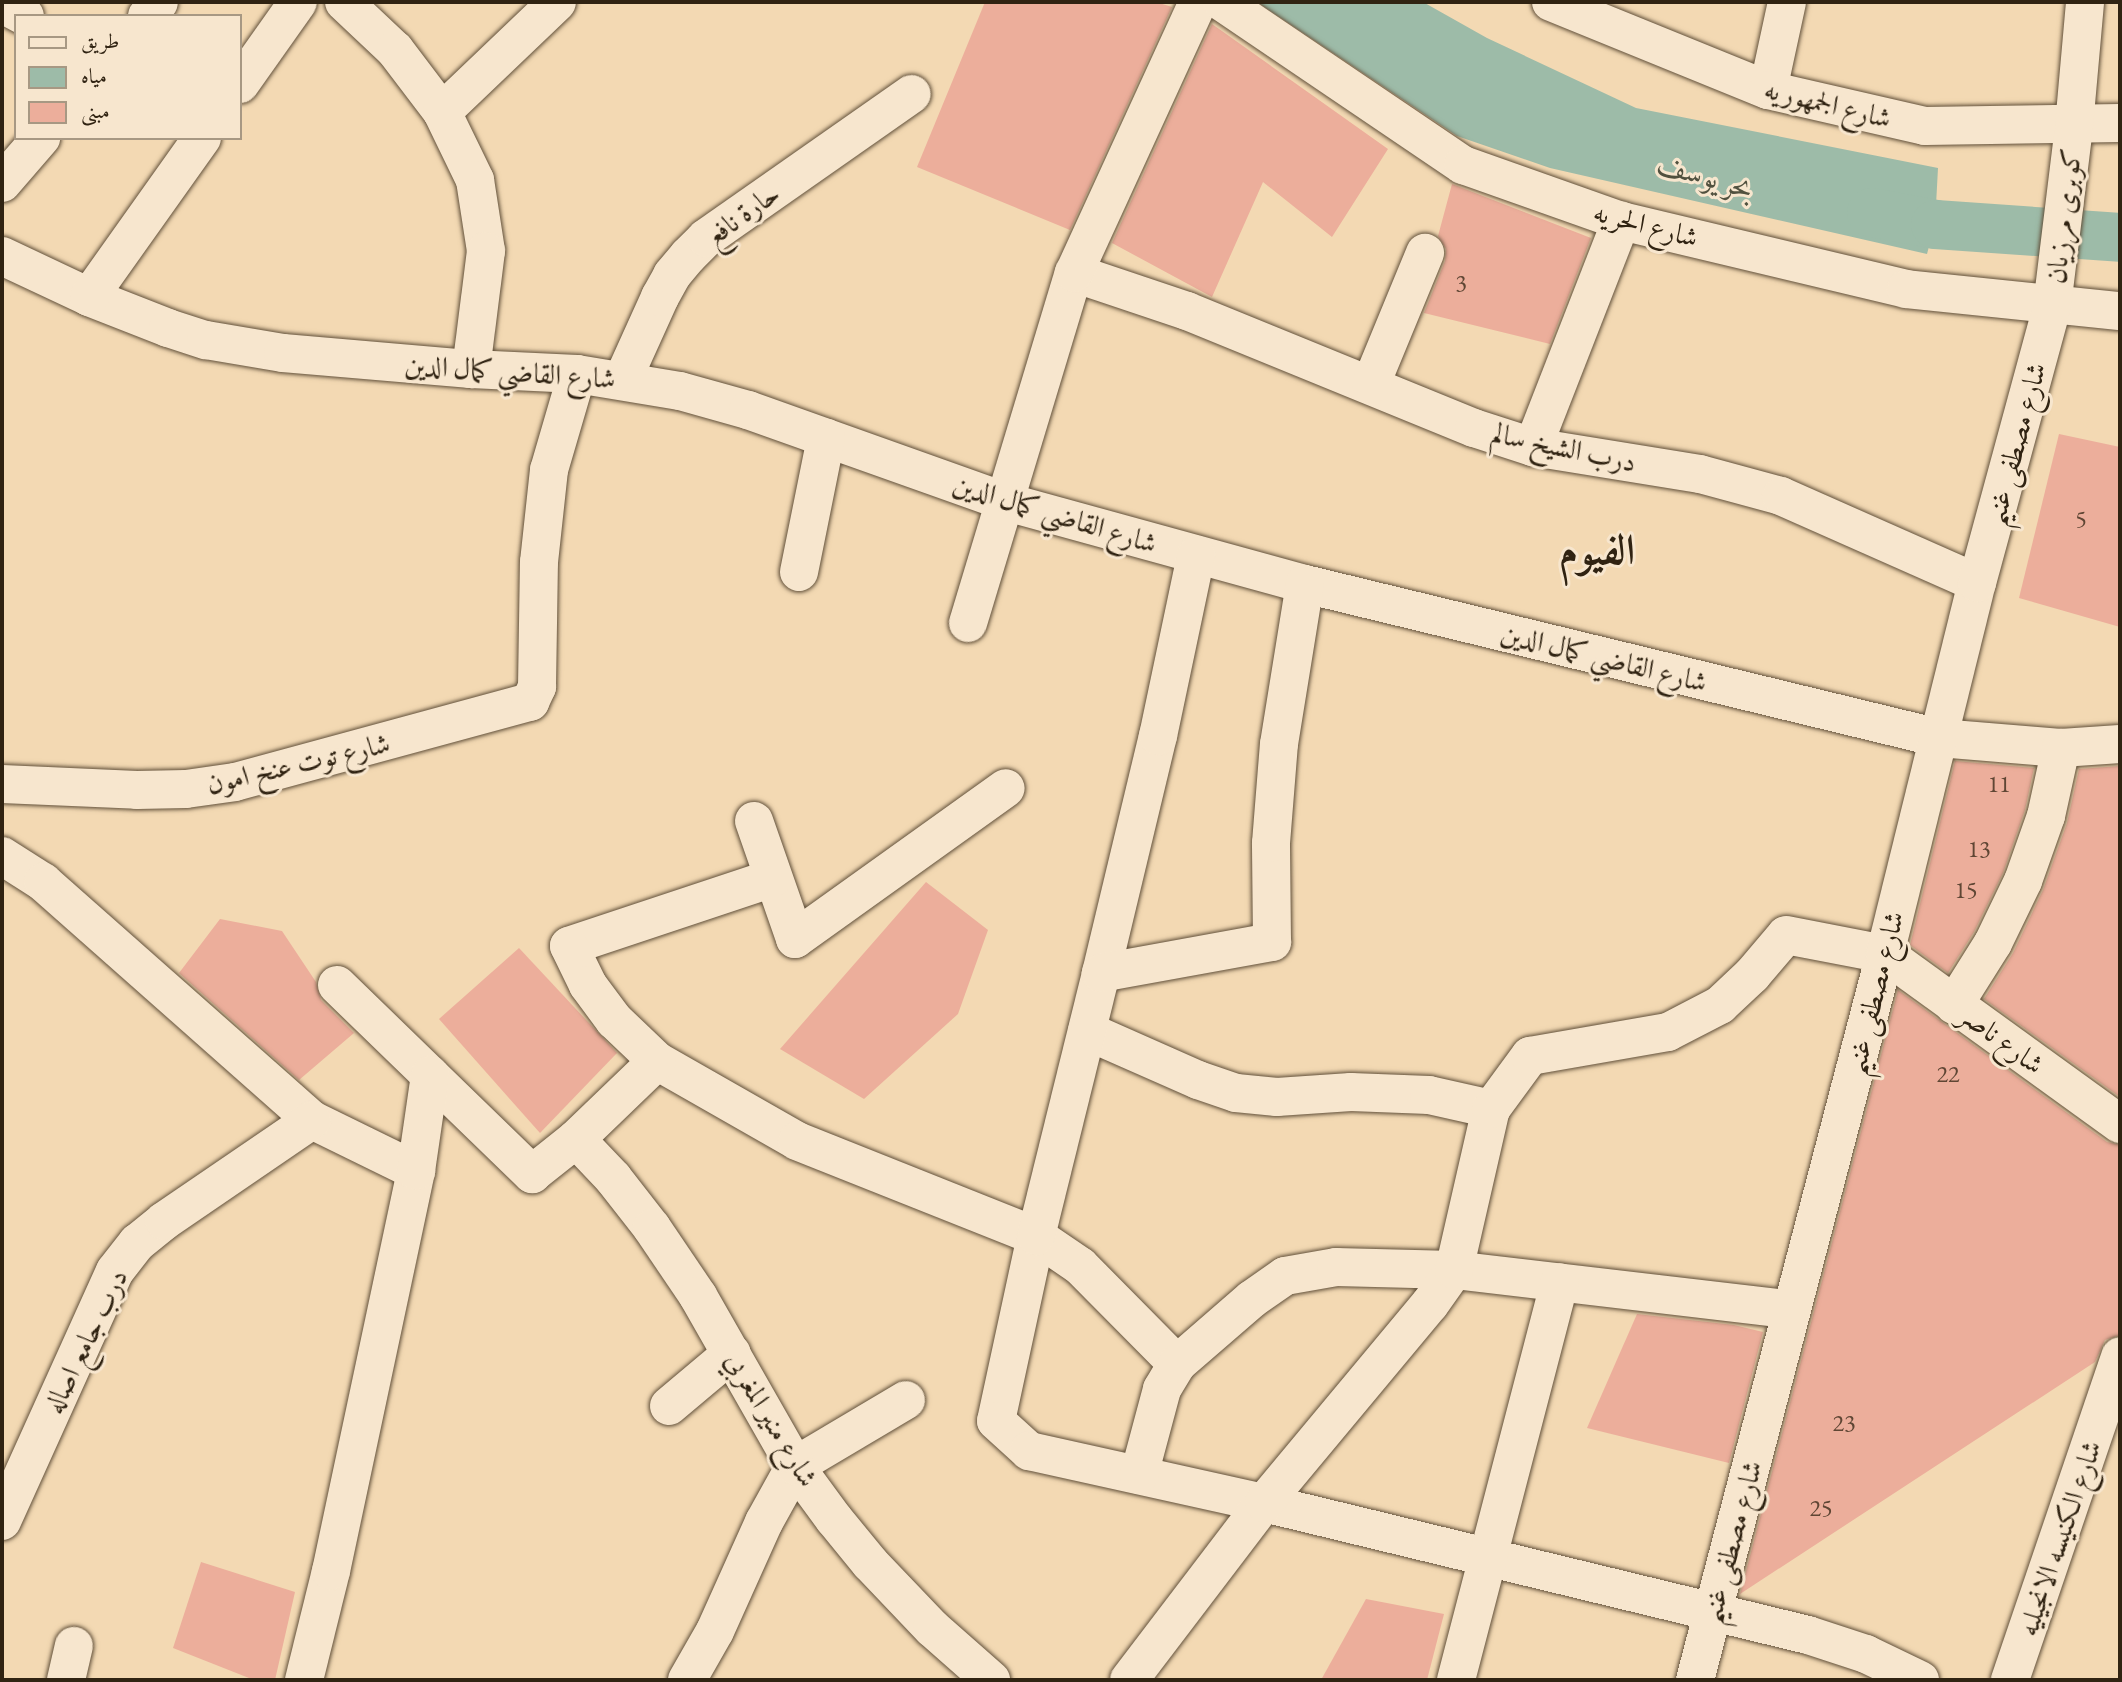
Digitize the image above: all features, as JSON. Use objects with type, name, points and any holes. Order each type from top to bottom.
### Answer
[{"type":"street","points":[[242,81],[298,2]]},
{"type":"street","points":[[344,2],[395,50],[442,112],[475,180],[486,251],[471,369]]},
{"type":"street","points":[[442,112],[556,2]]},
{"type":"street","points":[[968,623],[1074,273],[1198,2]]},
{"type":"street","name":"شارع الحريه","points":[[1222,2],[1463,165],[1620,221],[1906,289],[2120,311]]},
{"type":"street","name":"شارع الجمهوريه","points":[[1551,2],[1768,90],[1925,126],[2074,126],[2120,123]]},
{"type":"street","points":[[1768,90],[1787,2]]},
{"type":"street","points":[[2074,126],[2085,2]]},
{"type":"street","points":[[2,4],[20,14]]},
{"type":"street","name":"حارة نافع","points":[[623,380],[660,297],[688,256],[706,238],[912,94]]},
{"type":"street","name":"كوبرى مرزيان","points":[[2052,306],[2074,126]]},
{"type":"street","points":[[2,183],[39,140]]},
{"type":"street","points":[[89,297],[201,140]]},
{"type":"street","points":[[1533,447],[1620,221]]},
{"type":"street","points":[[1371,384],[1425,253]]},
{"type":"street","name":"شارع القاضي كمال الدين","points":[[2,256],[89,297],[168,328],[244,348],[471,369],[577,374],[680,391],[748,410],[1003,501],[1305,584],[1939,738],[2061,748],[2120,744]]},
{"type":"street","name":"درب الشيخ سالم","points":[[1074,273],[1187,311],[1474,428],[1533,447],[1742,483],[1781,496],[1978,583]]},
{"type":"street","name":"شارع مصطفى غنيم","points":[[1695,1680],[2052,306]]},
{"type":"street","name":"شارع توت عنخ امون","points":[[2,784],[137,790],[186,789],[235,782],[524,704],[534,699],[537,687],[539,562],[549,470],[577,374]]},
{"type":"street","points":[[799,572],[826,439]]},
{"type":"street","points":[[1196,555],[1158,736],[1036,1236],[996,1420],[1028,1451],[1264,1503],[1808,1635],[1866,1654],[1920,1680]]},
{"type":"street","points":[[1101,973],[1272,942],[1271,843],[1279,744],[1305,584]]},
{"type":"street","points":[[1954,1005],[1993,943],[2023,881],[2046,816],[2061,748]]},
{"type":"street","points":[[754,821],[795,939],[1006,788]]},
{"type":"street","points":[[2,856],[43,882],[312,1120],[416,1171]]},
{"type":"street","points":[[773,878],[569,946],[588,985],[614,1020],[657,1061],[797,1141],[1036,1236],[1080,1266],[1177,1364]]},
{"type":"street","points":[[1129,1680],[1264,1503],[1430,1304],[1454,1270],[1491,1109],[1530,1056],[1668,1032],[1720,1005],[1752,975],[1786,935],[1885,954]]},
{"type":"street","name":"شارع ناصر","points":[[1885,954],[2120,1124]]},
{"type":"street","points":[[337,985],[532,1174],[576,1139],[657,1061]]},
{"type":"street","points":[[1087,1031],[1198,1080],[1236,1093],[1277,1097],[1351,1092],[1429,1095],[1491,1109]]},
{"type":"street","points":[[304,1680],[331,1571],[416,1171],[430,1076]]},
{"type":"street","name":"درب جامع اصاله","points":[[2,1521],[115,1271],[137,1243],[164,1221],[312,1120]]},
{"type":"street","name":"شارع منير المغربي","points":[[576,1139],[613,1178],[652,1228],[733,1353],[795,1466],[870,1563],[932,1628],[991,1680]]},
{"type":"street","points":[[1139,1475],[1162,1389],[1177,1364],[1252,1299],[1285,1276],[1336,1266],[1454,1270],[1792,1310]]},
{"type":"street","points":[[1456,1680],[1560,1282]]},
{"type":"street","points":[[669,1406],[733,1353]]},
{"type":"street","name":"شارع الكنيسه الانجيليه","points":[[2010,1680],[2120,1356]]},
{"type":"street","points":[[687,1680],[715,1631],[764,1522],[795,1466],[906,1401]]},
{"type":"water","points":[[1257,2],[1423,2],[1487,38],[1636,108],[1938,168],[1935,224],[1927,254],[1550,168],[1457,136]]},
{"type":"building","points":[[985,2],[1156,2],[1172,7],[1070,230],[917,167]]},
{"type":"building","points":[[1212,24],[1388,149],[1332,237],[1263,182],[1212,297],[1112,243]]},
{"type":"building","points":[[1452,184],[1591,238],[1550,344],[1424,313],[1445,261],[1446,249],[1438,236]]},
{"type":"building","points":[[2059,434],[2120,447],[2120,627],[2019,598]]},
{"type":"building","points":[[1955,761],[2034,768],[2025,810],[2003,873],[1974,932],[1948,973],[1910,945]]},
{"type":"building","points":[[2120,766],[2120,1097],[1984,999],[2013,953],[2043,890],[2067,823],[2079,769]]},
{"type":"building","points":[[926,882],[988,930],[958,1014],[864,1099],[780,1049]]},
{"type":"building","points":[[220,919],[282,931],[316,982],[321,1000],[354,1033],[299,1080],[179,973]]},
{"type":"building","points":[[519,948],[617,1053],[540,1133],[439,1019]]},
{"type":"building","points":[[1898,990],[2107,1142],[2120,1145],[2120,1335],[2105,1340],[2095,1362],[1740,1594]]},
{"type":"building","points":[[1637,1314],[1734,1325],[1763,1332],[1729,1463],[1587,1428]]},
{"type":"building","points":[[201,1562],[295,1592],[275,1680],[254,1680],[173,1648]]},
{"type":"building","points":[[1366,1599],[1444,1614],[1427,1680],[1321,1680]]},
{"type":"waterway","name":"بحر يوسف","points":[[1871,212],[1935,224],[2120,237]]},
{"type":"district","name":"الفيوم","points":[[1597,550]]}]
